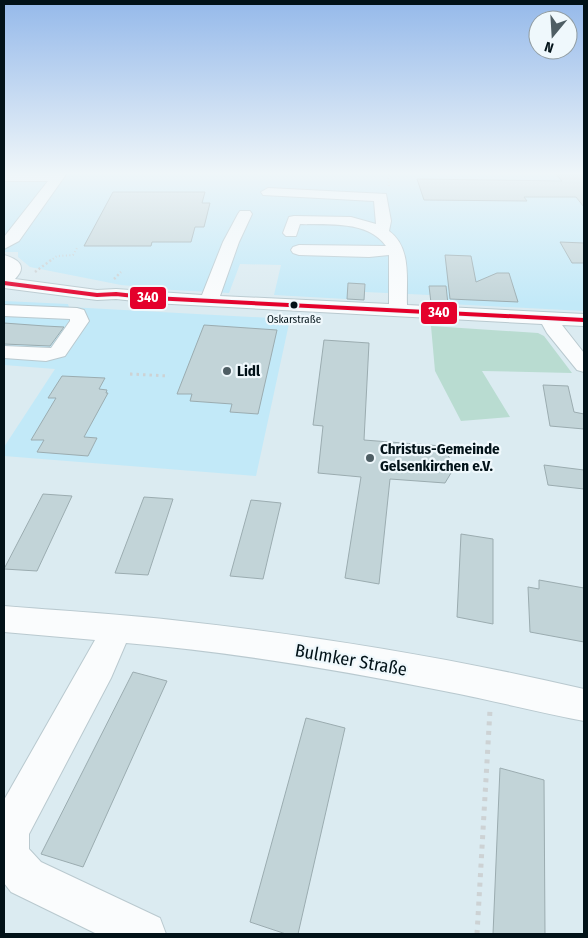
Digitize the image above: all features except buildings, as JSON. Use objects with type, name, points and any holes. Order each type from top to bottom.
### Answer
[{"type":"street","points":[[6,270],[14,244],[8,241],[27,217]]},
{"type":"street","points":[[209,301],[231,242],[244,217]]},
{"type":"street","points":[[381,231],[383,217]]},
{"type":"street","points":[[291,233],[294,220],[356,222],[381,231],[396,250],[398,310]]},
{"type":"street","points":[[299,250],[369,252],[396,250]]},
{"type":"street","points":[[6,270],[106,293],[209,301],[584,320]]},
{"type":"street","points":[[6,270],[106,293]]},
{"type":"street","points":[[4,310],[77,314],[106,293]]},
{"type":"street","points":[[4,352],[46,355],[58,352],[80,321],[77,314]]},
{"type":"street","points":[[549,318],[554,329],[584,366]]},
{"type":"street","name":"Bulmker Straße","points":[[4,619],[116,628],[292,650],[584,705]]},
{"type":"street","points":[[116,628],[99,667],[11,826],[8,838],[9,850],[14,864],[26,877],[144,934]]},
{"type":"path","points":[[31,276],[38,268],[57,256],[73,256],[77,248]]},
{"type":"path","points":[[130,374],[169,376]]},
{"type":"path","points":[[477,934],[491,686]]},
{"type":"shaded area","points":[[4,217],[584,217],[584,311],[431,303],[430,295],[365,292],[364,300],[274,295],[281,265],[240,264],[229,293],[121,285],[30,267],[18,257],[18,252],[4,252]]},
{"type":"shaded area","points":[[4,301],[68,304],[69,307],[290,319],[256,476],[4,456],[4,447],[55,369],[4,365]]},
{"type":"green space","points":[[431,326],[538,333],[544,336],[572,373],[482,371],[510,417],[461,421],[435,371]]},
{"type":"transit line","name":"340","points":[[4,283],[97,295],[116,294],[153,298],[584,320]]},
{"type":"place","name":"Oskarstraße","points":[[294,305]]},
{"type":"place","name":"Lidl","points":[[227,371]]},
{"type":"place","name":"Christus-Gemeinde Gelsenkirchen e.V.","points":[[370,458]]}]
